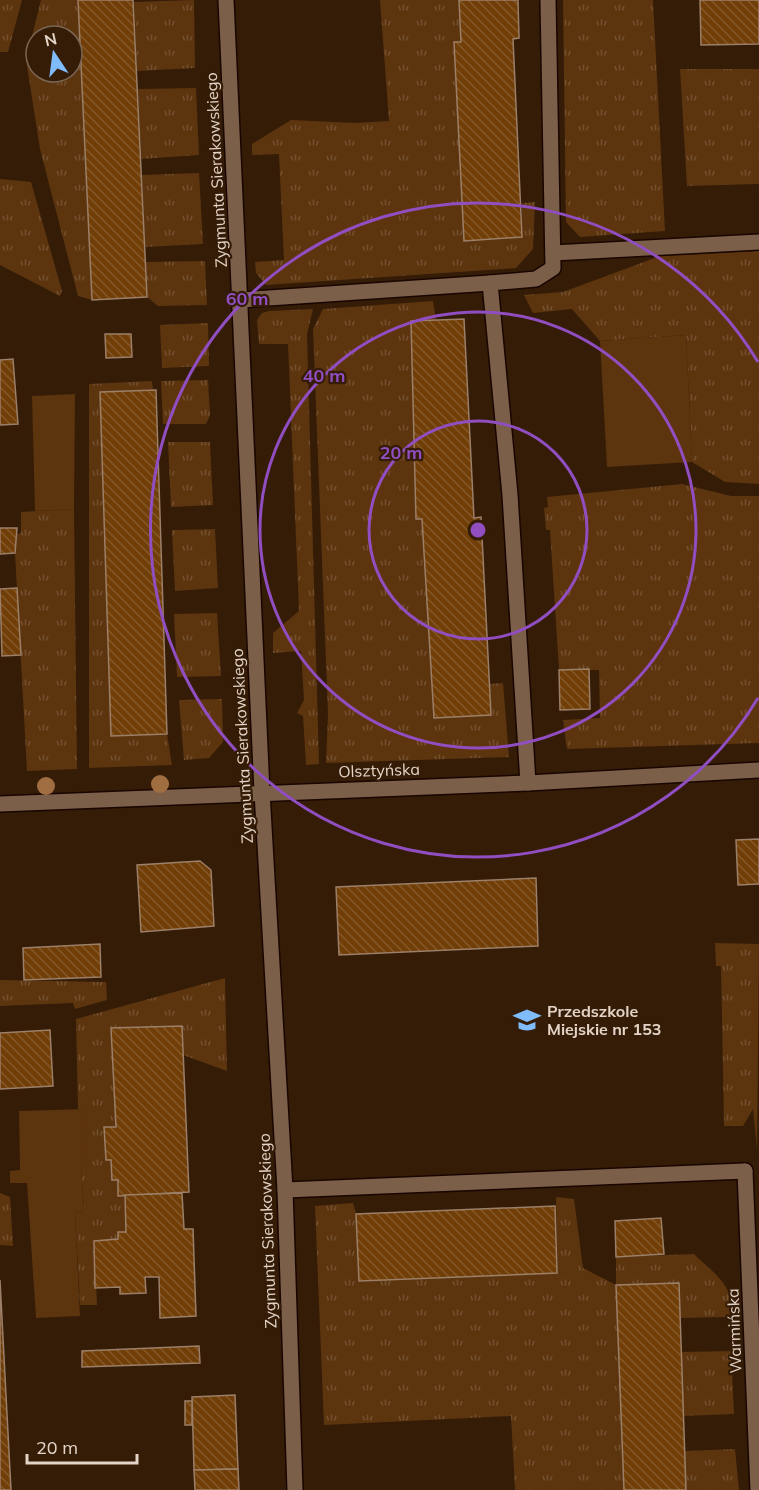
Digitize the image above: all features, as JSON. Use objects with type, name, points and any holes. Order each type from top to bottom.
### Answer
[{"type":"street","name":"Zygmunta Sierakowskiego","points":[[226,0],[262,792],[285,1190],[296,1490]]},
{"type":"street","points":[[240,300],[536,279],[552,268],[548,0]]},
{"type":"street","points":[[553,253],[759,242]]},
{"type":"street","points":[[490,283],[510,495],[528,783]]},
{"type":"street","name":"Olsztyńska","points":[[0,804],[528,783],[759,770]]},
{"type":"street","name":"Warmińska","points":[[285,1190],[745,1171],[758,1490]]},
{"type":"green space","points":[[0,0],[22,0],[8,52],[0,52]]},
{"type":"green space","points":[[41,0],[78,0],[79,24],[35,24]]},
{"type":"green space","points":[[194,0],[195,68],[137,71],[134,2]]},
{"type":"green space","points":[[380,0],[459,0],[461,42],[454,42],[465,241],[522,237],[522,203],[535,202],[533,249],[516,268],[266,285],[256,273],[255,262],[284,260],[279,154],[252,155],[252,144],[291,120],[356,123],[389,121]]},
{"type":"green space","points":[[563,0],[653,0],[665,231],[580,237],[566,222]]},
{"type":"green space","points":[[680,69],[759,69],[759,184],[687,186]]},
{"type":"green space","points":[[30,84],[82,84],[92,300],[78,296],[40,149]]},
{"type":"green space","points":[[196,88],[199,155],[141,159],[138,89]]},
{"type":"green space","points":[[199,173],[203,244],[145,247],[142,175]]},
{"type":"green space","points":[[0,179],[31,182],[62,291],[60,296],[0,265]]},
{"type":"green space","points":[[759,251],[759,484],[725,482],[692,462],[686,335],[600,341],[572,309],[533,313],[524,295],[563,292],[660,256]]},
{"type":"green space","points":[[205,261],[207,305],[158,306],[147,297],[145,262]]},
{"type":"green space","points":[[433,301],[436,320],[411,322],[416,518],[422,519],[434,718],[491,715],[490,684],[503,683],[509,757],[326,763],[328,714],[313,329],[323,309]]},
{"type":"green space","points":[[313,309],[307,334],[319,764],[306,765],[303,716],[297,713],[304,700],[301,651],[273,653],[273,633],[299,611],[288,344],[259,344],[257,320],[262,313],[269,311]]},
{"type":"green space","points":[[208,323],[209,366],[162,368],[160,325]]},
{"type":"green space","points":[[686,335],[692,462],[607,467],[600,341]]},
{"type":"green space","points":[[208,380],[210,415],[206,424],[163,424],[161,381]]},
{"type":"green space","points":[[152,381],[153,390],[100,392],[111,736],[167,734],[172,765],[89,768],[89,384]]},
{"type":"green space","points":[[75,394],[74,509],[35,511],[32,396]]},
{"type":"green space","points":[[168,442],[210,442],[213,505],[171,507]]},
{"type":"green space","points":[[682,484],[731,496],[759,496],[759,743],[567,749],[563,720],[600,718],[599,670],[559,670],[550,530],[546,530],[544,508],[548,507],[547,497]]},
{"type":"green space","points":[[74,509],[77,769],[27,771],[14,535],[21,533],[21,512]]},
{"type":"green space","points":[[215,529],[218,588],[175,591],[172,530]]},
{"type":"green space","points":[[217,613],[221,676],[177,677],[174,614]]},
{"type":"green space","points":[[222,699],[223,742],[209,758],[184,760],[179,700]]},
{"type":"green space","points":[[715,943],[759,944],[757,1149],[753,1109],[743,1126],[724,1126],[721,966],[716,966]]},
{"type":"green space","points":[[225,978],[227,1071],[183,1055],[181,1026],[111,1029],[116,1127],[104,1127],[106,1160],[111,1160],[118,1180],[118,1195],[125,1195],[126,1232],[118,1239],[94,1241],[97,1305],[80,1305],[75,1212],[84,1211],[81,1167],[85,1109],[78,1109],[76,1019]]},
{"type":"green space","points":[[0,980],[106,982],[107,1000],[75,1009],[73,1003],[0,1006]]},
{"type":"green space","points":[[85,1109],[87,1164],[81,1167],[84,1211],[75,1212],[80,1316],[36,1318],[27,1183],[10,1183],[10,1171],[20,1170],[19,1111]]},
{"type":"green space","points":[[0,1193],[10,1197],[13,1246],[0,1245]]},
{"type":"green space","points":[[556,1197],[574,1199],[583,1268],[616,1285],[624,1490],[515,1490],[511,1416],[324,1425],[315,1206],[353,1203],[356,1214],[360,1281],[557,1273]]},
{"type":"green space","points":[[694,1254],[716,1274],[727,1289],[731,1306],[729,1317],[680,1318],[616,1285],[616,1257]]},
{"type":"green space","points":[[731,1351],[734,1414],[683,1416],[681,1352]]},
{"type":"green space","points":[[735,1449],[739,1490],[686,1490],[685,1451]]},
{"type":"building","points":[[78,0],[133,0],[147,297],[92,300],[82,84],[84,84],[84,24],[79,24]]},
{"type":"building","points":[[459,0],[518,0],[519,38],[513,39],[522,237],[464,241],[454,42],[461,42]]},
{"type":"building","points":[[700,0],[759,0],[759,44],[701,45]]},
{"type":"building","points":[[464,319],[474,518],[481,517],[491,715],[434,718],[422,519],[416,519],[411,321]]},
{"type":"building","points":[[105,334],[131,334],[132,357],[106,358]]},
{"type":"building","points":[[13,359],[18,424],[0,425],[0,360]]},
{"type":"building","points":[[156,390],[167,734],[111,736],[100,392]]},
{"type":"building","points":[[0,528],[17,528],[15,553],[0,554]]},
{"type":"building","points":[[17,588],[21,655],[2,656],[0,589]]},
{"type":"building","points":[[589,669],[590,709],[560,710],[559,670]]},
{"type":"building","points":[[759,839],[759,884],[738,885],[736,840]]},
{"type":"building","points":[[200,861],[211,870],[214,926],[141,932],[137,865]]},
{"type":"building","points":[[536,878],[538,946],[339,955],[336,887]]},
{"type":"building","points":[[100,944],[101,977],[24,980],[23,948]]},
{"type":"building","points":[[182,1026],[189,1192],[118,1196],[118,1180],[112,1180],[111,1160],[106,1160],[104,1127],[116,1127],[111,1028]]},
{"type":"building","points":[[50,1030],[53,1086],[0,1089],[0,1033]]},
{"type":"building","points":[[182,1193],[184,1229],[193,1229],[196,1316],[160,1318],[159,1277],[145,1277],[146,1293],[120,1294],[120,1287],[95,1288],[94,1241],[118,1239],[118,1232],[126,1232],[125,1195]]},
{"type":"building","points":[[555,1206],[557,1273],[359,1281],[356,1214]]},
{"type":"building","points":[[661,1218],[664,1254],[616,1257],[615,1221]]},
{"type":"building","points":[[0,1280],[3,1338],[11,1490],[0,1490]]},
{"type":"building","points":[[679,1283],[686,1490],[624,1490],[616,1285]]},
{"type":"building","points":[[199,1346],[200,1363],[82,1367],[82,1351]]},
{"type":"building","points":[[235,1395],[238,1469],[194,1470],[192,1397]]},
{"type":"building","points":[[185,1401],[192,1401],[192,1425],[185,1425]]},
{"type":"building","points":[[238,1469],[239,1490],[195,1490],[194,1470]]},
{"type":"place","name":"Przedszkole Miejskie nr 153","points":[[527,1020]]}]
